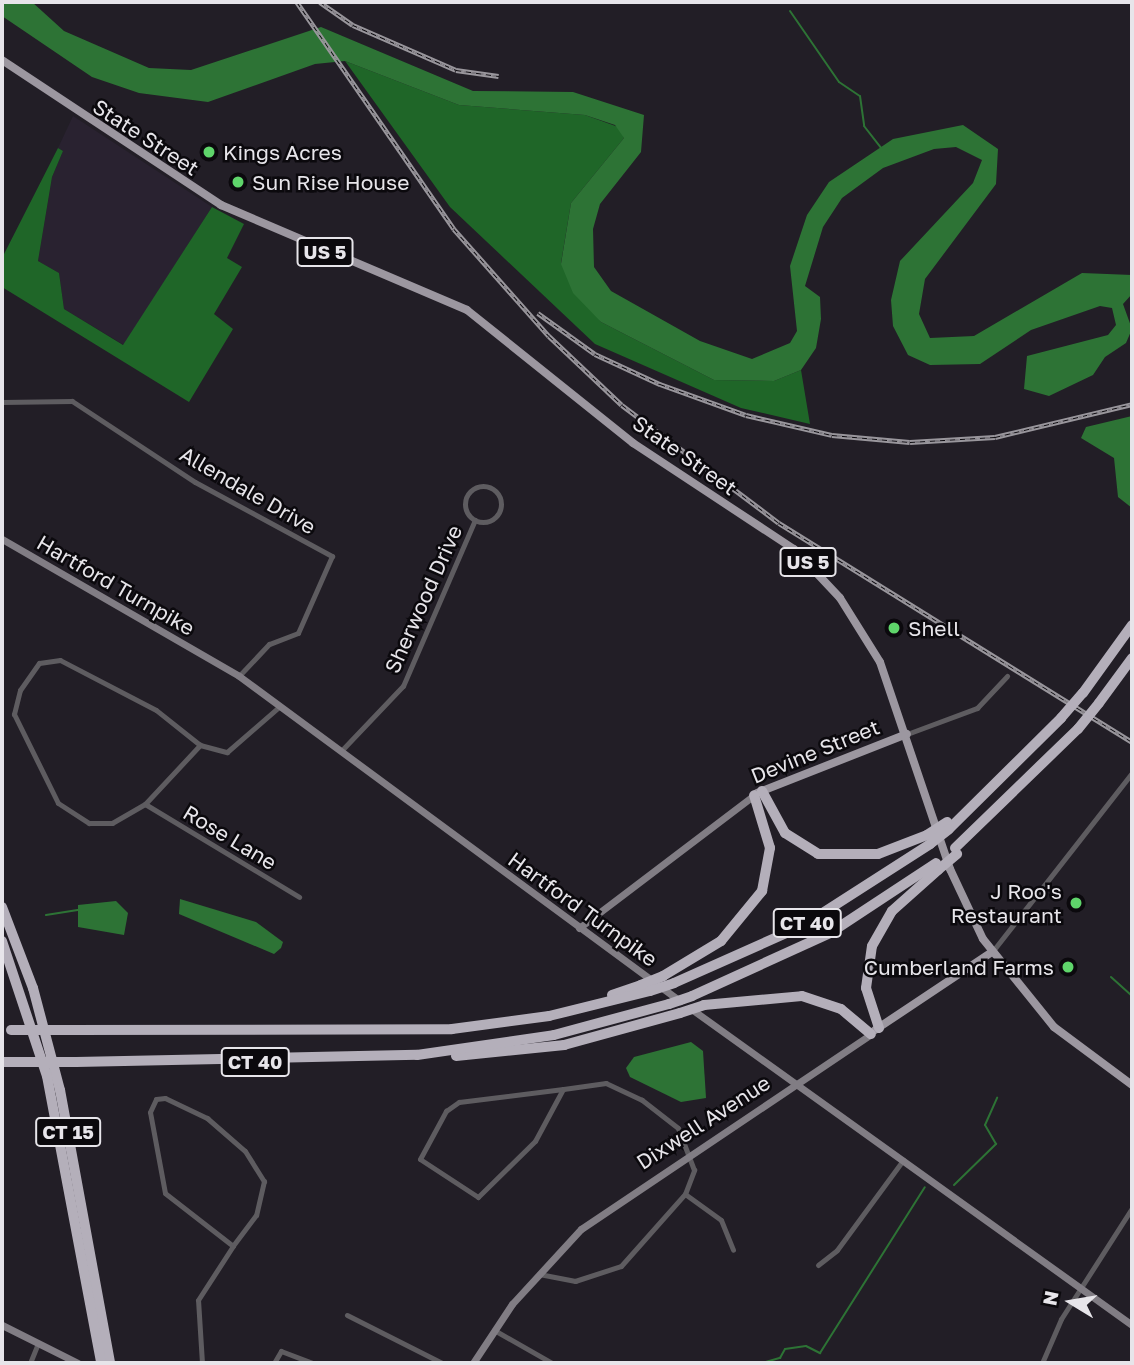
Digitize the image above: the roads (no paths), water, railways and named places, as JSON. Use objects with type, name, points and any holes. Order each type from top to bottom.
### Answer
[{"type":"highway","points":[[758,793],[785,833],[818,854],[877,855],[928,840],[976,805],[1061,719],[1132,625]]},
{"type":"highway","name":"CT 40","points":[[2,1062],[324,1061],[434,1053],[554,1035],[692,996],[821,938],[937,867],[989,820],[1078,729],[1132,658]]},
{"type":"highway","points":[[646,988],[722,941],[762,891],[770,848],[758,793]]},
{"type":"highway","name":"CT 40","points":[[6,1030],[419,1030],[571,1012],[646,988],[674,983],[820,917],[928,840]]},
{"type":"highway","points":[[875,1031],[866,988],[872,946],[892,911],[956,851]]},
{"type":"highway","name":"CT 15","points":[[2,906],[33,988],[61,1090],[110,1363]]},
{"type":"highway","name":"CT 15","points":[[2,941],[47,1076],[101,1363]]},
{"type":"highway","points":[[434,1053],[540,1050],[704,1005],[802,996],[841,1009],[875,1031]]},
{"type":"main road","name":"State Street","points":[[2,60],[221,205],[467,310],[633,443],[794,549],[863,631],[907,734],[947,862],[992,952],[1061,1034],[1132,1085]]},
{"type":"main road","name":"Hartford Turnpike","points":[[2,540],[239,676],[579,929],[1132,1325]]},
{"type":"main road","name":"Devine Street","points":[[579,929],[758,793],[907,734]]},
{"type":"main road","name":"Dixwell Avenue","points":[[473,1363],[494,1330],[538,1273],[606,1208],[992,952]]},
{"type":"main road","points":[[2,1325],[78,1363]]},
{"type":"street","name":"Allendale Drive","points":[[2,402],[72,401],[195,482],[332,556],[333,565],[298,632],[269,644],[239,676]]},
{"type":"street","name":"Sherwood Drive","points":[[479,486],[490,487],[500,508],[487,521],[475,520],[467,512],[466,496],[479,486]]},
{"type":"street","name":"Sherwood Drive","points":[[341,751],[403,687],[475,520]]},
{"type":"street","points":[[200,745],[145,804],[112,823],[89,823],[58,803],[14,713],[20,690],[38,663],[60,660],[156,710],[200,745],[227,752],[280,706]]},
{"type":"street","name":"Devine Street","points":[[907,734],[977,708],[1007,676]]},
{"type":"street","points":[[992,952],[1132,773]]},
{"type":"street","name":"Rose Lane","points":[[145,804],[299,897]]},
{"type":"street","points":[[538,1273],[575,1281],[621,1266],[685,1194],[694,1170],[692,1151],[669,1119],[625,1090],[606,1083],[459,1102],[446,1111],[419,1159],[478,1197],[535,1141],[563,1089]]},
{"type":"street","points":[[202,1363],[198,1300],[264,1198],[256,1165],[206,1118],[156,1099],[150,1112],[165,1193],[233,1245]]},
{"type":"street","points":[[818,1265],[837,1250],[903,1160]]},
{"type":"street","points":[[685,1194],[721,1220],[733,1250]]},
{"type":"street","points":[[1042,1363],[1080,1287],[1132,1208]]},
{"type":"street","points":[[347,1315],[442,1363]]},
{"type":"street","points":[[494,1330],[552,1363]]},
{"type":"street","points":[[30,1363],[38,1343]]},
{"type":"street","points":[[274,1363],[281,1351],[313,1363]]},
{"type":"waterway","points":[[790,11],[839,82],[860,96],[864,126],[881,148]]},
{"type":"waterway","points":[[46,915],[78,910]]},
{"type":"waterway","points":[[1111,977],[1132,996]]},
{"type":"waterway","points":[[954,1185],[996,1144],[985,1125],[997,1098]]},
{"type":"waterway","points":[[762,1363],[780,1358],[785,1349],[806,1346],[820,1353],[925,1187]]},
{"type":"railway","points":[[297,2],[454,229],[549,336],[622,405],[779,523],[1132,742]]},
{"type":"railway","points":[[320,2],[353,25],[456,70],[499,76]]},
{"type":"railway","points":[[538,313],[595,354],[660,384],[746,415],[832,435],[910,442],[995,437],[1132,404]]},
{"type":"place","name":"Kings Acres","points":[[209,152]]},
{"type":"place","name":"Sun Rise House","points":[[238,182]]},
{"type":"place","name":"Shell","points":[[894,628]]},
{"type":"place","name":"J Roo's Restaurant","points":[[1076,903]]},
{"type":"place","name":"Cumberland Farms","points":[[1068,967]]}]
